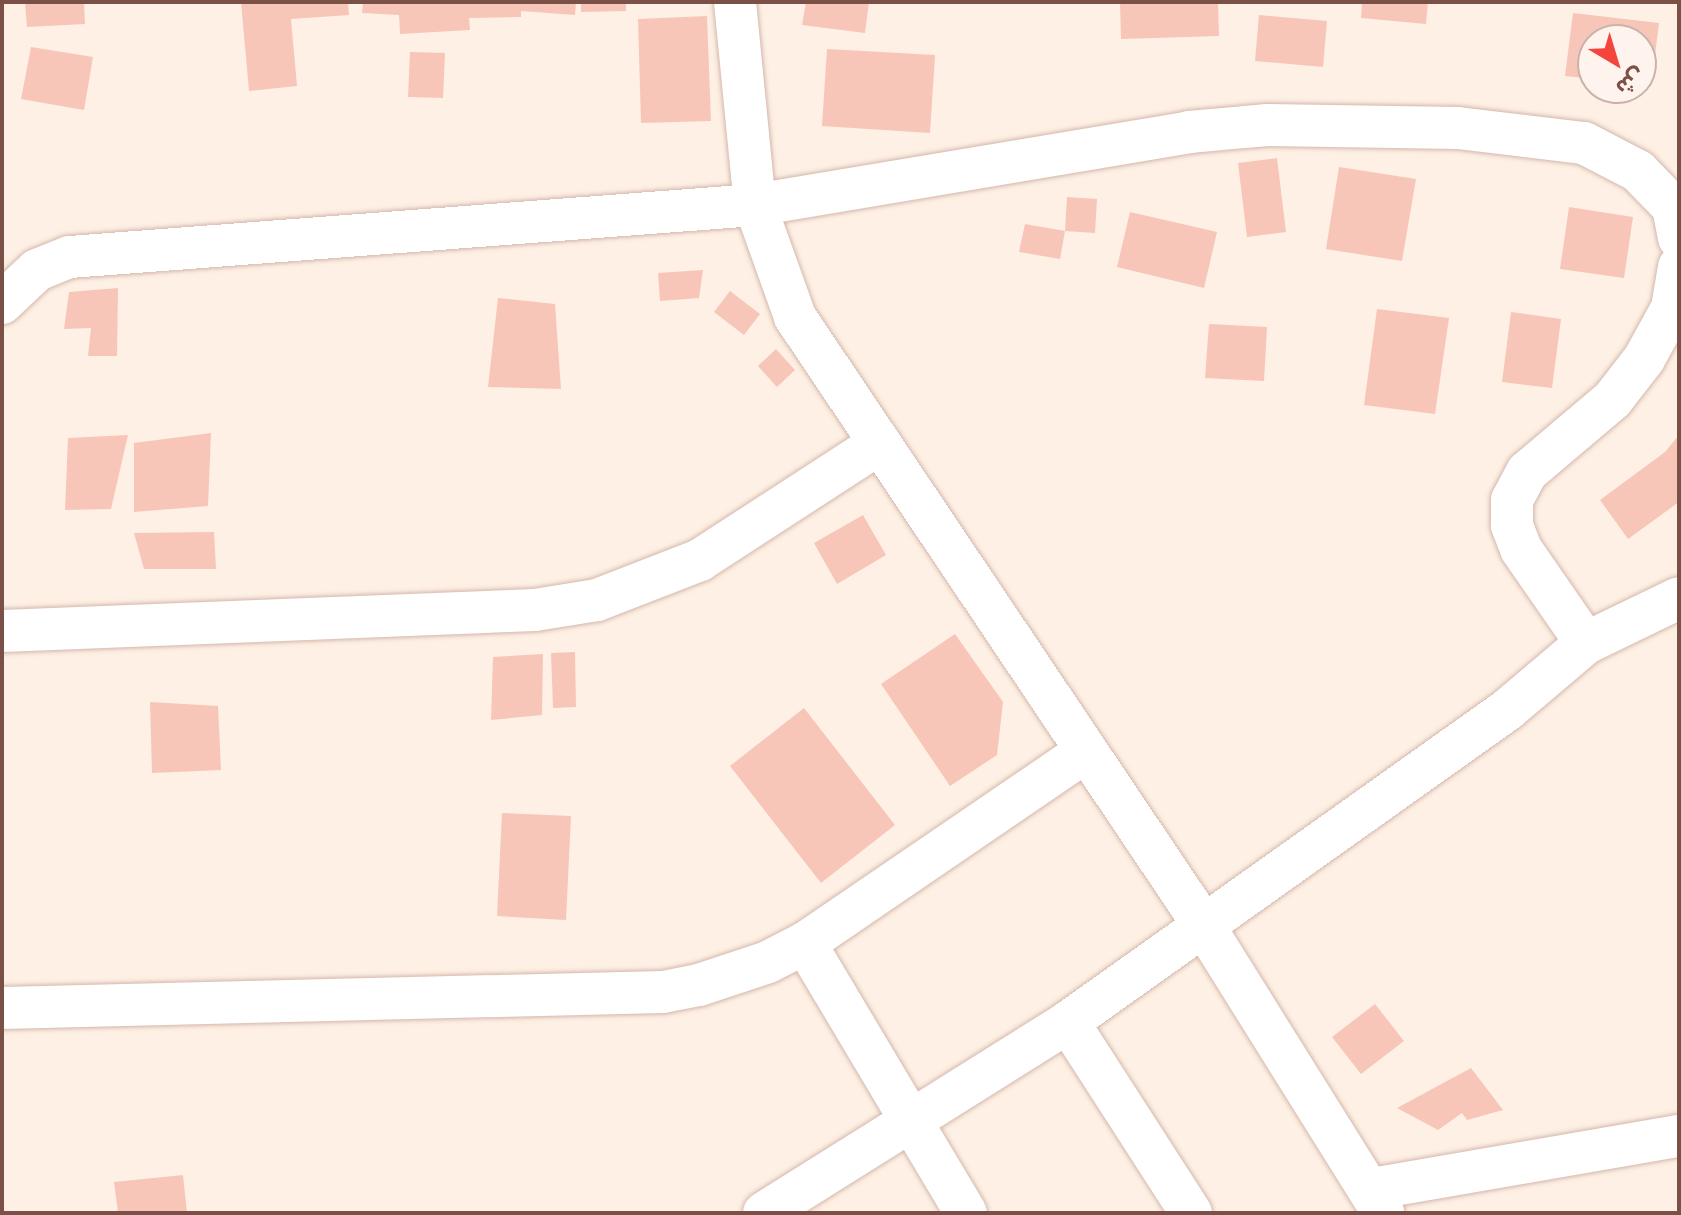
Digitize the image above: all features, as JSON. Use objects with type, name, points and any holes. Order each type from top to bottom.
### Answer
[{"type":"street","points":[[735,2],[755,205],[795,317],[877,445],[1202,923],[1377,1201],[1679,1136]]},
{"type":"street","points":[[2,303],[37,270],[70,257],[755,205],[1189,132],[1268,125],[1458,128],[1584,143],[1638,171],[1677,217]]},
{"type":"street","points":[[1586,643],[1521,549],[1512,525],[1512,500],[1527,472],[1613,399],[1644,359],[1672,308],[1679,267]]},
{"type":"street","points":[[2,631],[535,610],[597,600],[700,560],[877,445]]},
{"type":"street","points":[[764,1213],[1068,1022],[1202,923],[1507,710],[1586,643],[1679,598]]},
{"type":"street","points":[[2,1008],[663,992],[734,975],[805,943],[1085,752]]},
{"type":"street","points":[[805,943],[908,1122],[966,1213]]},
{"type":"street","points":[[1068,1022],[1191,1213]]},
{"type":"building","points":[[25,2],[84,2],[85,24],[27,27]]},
{"type":"building","points":[[241,2],[348,2],[349,15],[291,19],[297,86],[249,91]]},
{"type":"building","points":[[363,2],[576,2],[575,15],[521,11],[521,17],[469,18],[470,30],[400,34],[399,15],[362,13]]},
{"type":"building","points":[[581,2],[626,2],[626,11],[581,12]]},
{"type":"building","points":[[806,2],[869,2],[865,33],[802,25]]},
{"type":"building","points":[[1120,2],[1218,2],[1219,36],[1121,39]]},
{"type":"building","points":[[1362,2],[1428,2],[1426,24],[1361,18]]},
{"type":"building","points":[[1573,13],[1659,23],[1657,39],[1657,24],[1577,24],[1577,77],[1565,76]]},
{"type":"building","points":[[1259,15],[1327,21],[1323,67],[1255,61]]},
{"type":"building","points":[[707,16],[711,121],[641,123],[638,19]]},
{"type":"building","points":[[31,47],[93,57],[84,110],[21,99]]},
{"type":"building","points":[[827,49],[935,55],[930,133],[822,126]]},
{"type":"building","points":[[410,52],[445,53],[443,98],[408,97]]},
{"type":"building","points":[[1277,158],[1286,232],[1247,237],[1238,163]]},
{"type":"building","points":[[1339,167],[1416,179],[1402,261],[1326,249]]},
{"type":"building","points":[[1067,197],[1097,199],[1095,233],[1065,231]]},
{"type":"building","points":[[1569,207],[1633,217],[1624,278],[1560,269]]},
{"type":"building","points":[[1130,212],[1217,232],[1204,288],[1117,267]]},
{"type":"building","points":[[1025,224],[1065,231],[1060,259],[1019,252]]},
{"type":"building","points":[[703,270],[699,298],[660,301],[658,273]]},
{"type":"building","points":[[118,288],[117,356],[88,356],[91,328],[64,329],[69,292]]},
{"type":"building","points":[[730,291],[760,314],[744,335],[714,312]]},
{"type":"building","points":[[498,298],[555,304],[561,389],[488,387]]},
{"type":"building","points":[[1377,309],[1449,318],[1435,414],[1364,405]]},
{"type":"building","points":[[1511,312],[1561,319],[1552,388],[1502,382]]},
{"type":"building","points":[[1209,324],[1267,327],[1264,381],[1205,378]]},
{"type":"building","points":[[776,349],[795,370],[777,387],[758,366]]},
{"type":"building","points":[[211,433],[208,506],[134,512],[134,443]]},
{"type":"building","points":[[128,435],[111,509],[65,510],[68,438]]},
{"type":"building","points":[[1679,435],[1679,502],[1628,539],[1600,500],[1665,452]]},
{"type":"building","points":[[863,515],[886,555],[837,584],[814,543]]},
{"type":"building","points":[[214,532],[216,569],[144,569],[134,533]]},
{"type":"building","points":[[955,634],[1003,702],[997,755],[950,786],[881,684]]},
{"type":"building","points":[[575,652],[576,707],[553,708],[551,653]]},
{"type":"building","points":[[543,654],[542,715],[491,720],[493,657]]},
{"type":"building","points":[[150,702],[218,706],[221,770],[152,773]]},
{"type":"building","points":[[804,708],[895,825],[821,883],[730,766]]},
{"type":"building","points":[[502,813],[571,816],[566,920],[497,916]]},
{"type":"building","points":[[1375,1004],[1404,1041],[1361,1074],[1332,1037]]},
{"type":"building","points":[[1471,1068],[1503,1110],[1467,1120],[1462,1113],[1438,1130],[1397,1108]]},
{"type":"building","points":[[183,1175],[187,1213],[118,1213],[114,1182]]}]
